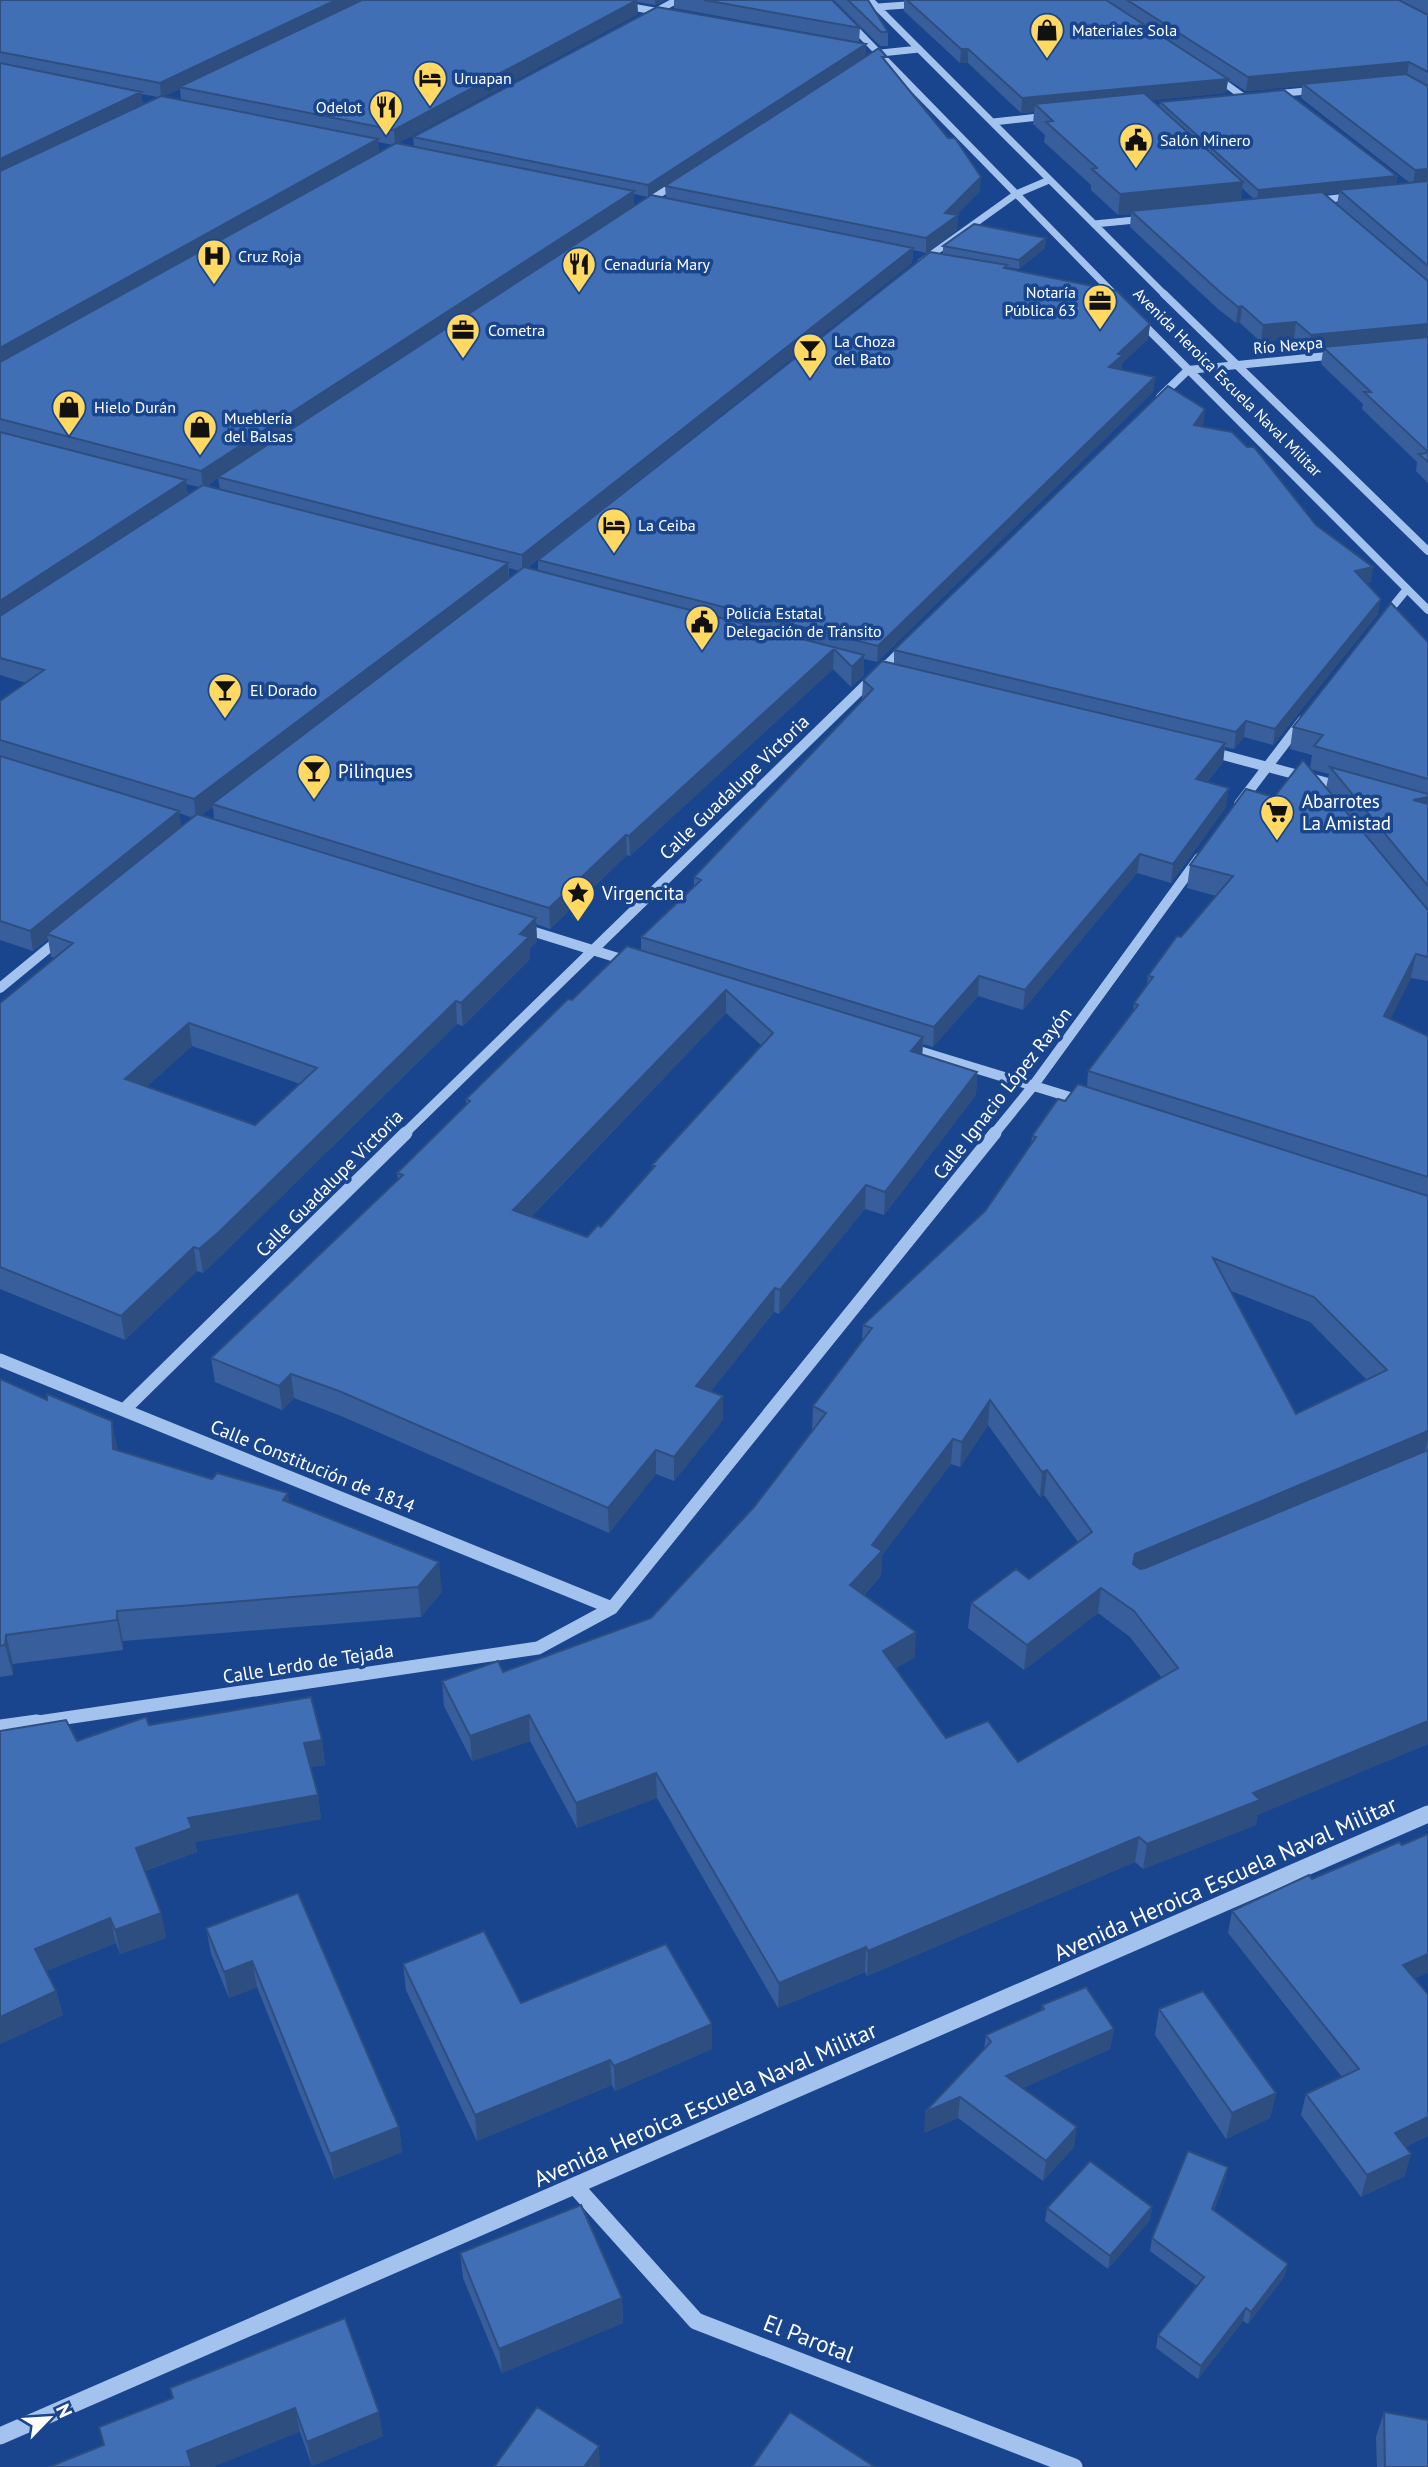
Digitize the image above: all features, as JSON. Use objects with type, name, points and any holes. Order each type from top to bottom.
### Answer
[{"type":"street","points":[[593,0],[670,13]]},
{"type":"street","points":[[645,18],[677,0]]},
{"type":"street","name":"Avenida Heroica Escuela Naval Militar","points":[[827,0],[881,52],[1188,370],[1428,610]]},
{"type":"street","name":"Avenida Heroica Escuela Naval Militar","points":[[870,0],[1234,364],[1428,551]]},
{"type":"street","points":[[878,7],[929,3]]},
{"type":"street","points":[[868,50],[881,52],[919,49]]},
{"type":"street","points":[[857,68],[881,52]]},
{"type":"street","points":[[1206,70],[1245,97]]},
{"type":"street","points":[[1271,95],[1324,90]]},
{"type":"street","points":[[1283,93],[1294,102]]},
{"type":"street","points":[[1232,99],[1258,96]]},
{"type":"street","points":[[993,122],[1062,115]]},
{"type":"street","points":[[634,210],[693,173]]},
{"type":"street","points":[[915,268],[1016,194],[1049,180]]},
{"type":"street","points":[[1307,201],[1359,196]]},
{"type":"street","points":[[632,200],[659,205]]},
{"type":"street","points":[[1321,200],[1330,208]]},
{"type":"street","points":[[1094,224],[1161,217]]},
{"type":"street","points":[[912,256],[939,261]]},
{"type":"street","points":[[1098,290],[1112,292]]},
{"type":"street","name":"Río Nexpa","points":[[1234,364],[1345,354]]},
{"type":"street","points":[[1148,409],[1188,370],[1234,364]]},
{"type":"street","points":[[1374,631],[1406,589]]},
{"type":"street","name":"Calle Guadalupe Victoria","points":[[124,1410],[590,950],[910,642]]},
{"type":"street","points":[[867,667],[893,674]]},
{"type":"street","points":[[1235,809],[1308,713]]},
{"type":"street","points":[[1200,749],[1354,790]]},
{"type":"street","points":[[1306,776],[1323,798]]},
{"type":"street","name":"Calle Ignacio López Rayón","points":[[612,1608],[1033,1086],[1210,843]]},
{"type":"street","points":[[512,925],[643,966]]},
{"type":"street","points":[[0,988],[74,928]]},
{"type":"street","points":[[890,1042],[1099,1107]]},
{"type":"street","name":"Calle Constitución de 1814","points":[[0,1360],[612,1608]]},
{"type":"street","name":"Calle Lerdo de Tejada","points":[[0,1728],[538,1648],[612,1608]]},
{"type":"street","name":"Avenida Heroica Escuela Naval Militar","points":[[0,2436],[1428,1814]]},
{"type":"street","name":"El Parotal","points":[[575,2186],[696,2321],[1073,2467]]},
{"type":"building","points":[[2,0],[336,0],[160,83],[0,52]]},
{"type":"building","points":[[362,0],[637,0],[394,130],[179,87]]},
{"type":"building","points":[[704,0],[832,0],[860,28]]},
{"type":"building","points":[[848,0],[868,0],[888,32],[881,32]]},
{"type":"building","points":[[907,0],[1106,0],[1228,79],[1022,98],[968,49],[961,49]]},
{"type":"building","points":[[1127,0],[1399,0],[1428,15],[1428,72],[1409,62],[1248,77]]},
{"type":"building","points":[[657,7],[866,44],[648,185],[413,137]]},
{"type":"building","points":[[879,48],[887,57],[882,57],[948,138],[955,138],[981,177],[945,213],[958,215],[926,238],[665,186]]},
{"type":"building","points":[[0,63],[141,92],[0,159]]},
{"type":"building","points":[[1406,74],[1428,86],[1428,169],[1415,170],[1303,84]]},
{"type":"building","points":[[1284,90],[1397,176],[1258,190],[1160,102]]},
{"type":"building","points":[[1144,93],[1243,182],[1120,194],[1092,169],[1097,168],[1046,122],[1053,121],[1035,104]]},
{"type":"building","points":[[161,96],[378,139],[0,348],[0,171]]},
{"type":"building","points":[[396,143],[634,191],[201,471],[0,419],[0,362]]},
{"type":"building","points":[[1428,181],[1428,266],[1339,190]]},
{"type":"building","points":[[1322,192],[1428,281],[1428,324],[1311,335],[1296,322],[1263,325],[1242,306],[1238,307],[1220,292],[1131,211]]},
{"type":"building","points":[[651,195],[913,248],[522,555],[218,477]]},
{"type":"building","points":[[974,224],[1046,238],[1019,260],[943,246]]},
{"type":"building","points":[[930,252],[1007,265],[1004,268],[1117,291],[1150,324],[1118,354],[1123,355],[1109,367],[1155,377],[878,646],[538,560]]},
{"type":"building","points":[[1428,337],[1428,452],[1364,392],[1371,392],[1323,347]]},
{"type":"building","points":[[1168,386],[1205,409],[1194,425],[1232,432],[1247,447],[1254,447],[1316,525],[1373,567],[1355,571],[1381,599],[1275,729],[1246,721],[1236,732],[894,650]]},
{"type":"building","points":[[0,432],[186,480],[0,601]]},
{"type":"building","points":[[1428,453],[1428,462],[1419,454]]},
{"type":"building","points":[[203,485],[508,563],[194,799],[0,740],[0,701],[44,670],[0,658],[0,616]]},
{"type":"building","points":[[524,567],[864,655],[852,667],[834,649],[629,836],[626,835],[549,908],[212,804]]},
{"type":"building","points":[[1391,603],[1428,642],[1428,779],[1314,746],[1323,735],[1293,727]]},
{"type":"building","points":[[882,661],[1225,743],[1196,779],[1229,788],[1173,864],[1140,854],[1025,990],[979,976],[934,1027],[641,937],[701,880],[694,877],[873,689],[863,680]]},
{"type":"building","points":[[0,756],[179,811],[30,931],[0,921]]},
{"type":"building","points":[[1303,760],[1428,910],[1428,957],[1416,954],[1384,1016],[1428,1036],[1428,1177],[1088,1071],[1138,1005],[1134,1003],[1153,977],[1148,976],[1177,936],[1181,937],[1233,876],[1190,865],[1246,789],[1274,797]]},
{"type":"building","points":[[1330,767],[1428,794],[1428,797],[1413,800],[1428,804],[1428,886]]},
{"type":"building","points":[[197,814],[536,918],[520,934],[529,937],[461,1003],[456,1001],[219,1232],[199,1249],[194,1247],[121,1316],[0,1267],[0,1003],[73,943],[47,934]],"holes":[[[189,1023],[317,1068],[255,1125],[125,1079]]]},
{"type":"building","points":[[627,946],[923,1037],[911,1051],[977,1072],[885,1192],[866,1185],[780,1290],[775,1288],[696,1386],[723,1396],[674,1457],[656,1450],[608,1508],[339,1391],[291,1374],[279,1386],[211,1358],[403,1175],[397,1173],[470,1101],[466,1099],[568,999],[572,1000]],"holes":[[[726,990],[773,1033],[652,1165],[655,1166],[601,1227],[598,1225],[587,1237],[513,1210]]]},
{"type":"building","points":[[1078,1084],[1428,1196],[1428,1431],[1135,1554],[1133,1564],[1140,1569],[1145,1568],[1428,1450],[1428,1721],[1253,1793],[1260,1800],[1147,1844],[1139,1837],[868,1951],[866,1947],[779,1983],[656,1773],[576,1803],[529,1715],[470,1736],[442,1681],[498,1661],[503,1672],[651,1618],[754,1507],[826,1413],[813,1406],[872,1328],[863,1325],[985,1211],[1036,1137],[1032,1136],[1058,1099],[1065,1101]],"holes":[[[1213,1258],[1314,1297],[1387,1370],[1296,1414]],[[990,1400],[1042,1472],[1047,1470],[1092,1532],[1029,1579],[1016,1569],[971,1603],[1027,1645],[1101,1588],[1134,1611],[1178,1668],[1018,1762],[988,1721],[946,1738],[883,1651],[916,1632],[850,1585],[882,1551],[872,1545],[953,1439],[962,1442]]]},
{"type":"building","points":[[0,1379],[47,1400],[47,1394],[112,1421],[113,1449],[212,1479],[217,1473],[288,1493],[283,1500],[439,1562],[418,1587],[117,1611],[117,1620],[6,1635],[5,1645],[0,1646]]},
{"type":"building","points":[[311,1697],[322,1740],[304,1743],[318,1795],[188,1818],[192,1828],[136,1848],[161,1913],[115,1930],[110,1918],[35,1949],[56,1991],[0,2017],[0,1731],[66,1720],[77,1741],[146,1717],[149,1725]]},
{"type":"building","points":[[1428,1834],[1428,1954],[1403,1965],[1428,1994],[1428,2117],[1395,2133],[1411,2154],[1367,2175],[1306,2094],[1359,2069],[1232,1911],[1309,1875],[1312,1879],[1399,1842],[1402,1845]]},
{"type":"building","points":[[298,1893],[399,2127],[330,2154],[252,1961],[224,1972],[206,1928]]},
{"type":"building","points":[[484,1931],[521,2003],[666,1944],[712,2024],[614,2066],[610,2060],[475,2115],[403,1964]]},
{"type":"building","points":[[1086,1987],[1114,2029],[1006,2076],[1077,2127],[1046,2161],[960,2097],[925,2112],[991,2042],[986,2035],[1044,2009],[1042,2005]]},
{"type":"building","points":[[1203,1991],[1276,2093],[1232,2113],[1159,2009]]},
{"type":"building","points":[[1188,2151],[1228,2167],[1212,2209],[1288,2264],[1251,2312],[1246,2308],[1201,2366],[1158,2335],[1204,2277],[1152,2238]]},
{"type":"building","points":[[1090,2161],[1152,2207],[1110,2256],[1047,2208]]},
{"type":"building","points":[[581,2205],[622,2298],[499,2349],[460,2253]]},
{"type":"building","points":[[345,2318],[379,2412],[307,2442],[295,2408],[187,2451],[192,2467],[49,2467],[104,2445],[99,2427],[173,2398],[170,2388]]},
{"type":"building","points":[[537,2407],[599,2446],[584,2467],[494,2467]]},
{"type":"building","points":[[790,2412],[875,2467],[752,2467]]},
{"type":"building","points":[[1384,2412],[1428,2420],[1428,2467],[1385,2467]]},
{"type":"place","name":"Materiales Sola","points":[[1047,60]]},
{"type":"place","name":"Uruapan","points":[[430,108]]},
{"type":"place","name":"Odelot","points":[[386,137]]},
{"type":"place","name":"Salón Minero","points":[[1136,170]]},
{"type":"place","name":"Cruz Roja","points":[[214,286]]},
{"type":"place","name":"Cenaduría Mary","points":[[579,294]]},
{"type":"place","name":"Notaría Pública 63","points":[[1100,331]]},
{"type":"place","name":"Cometra","points":[[463,360]]},
{"type":"place","name":"La Choza del Bato","points":[[810,380]]},
{"type":"place","name":"Hielo Durán","points":[[69,437]]},
{"type":"place","name":"Mueblería del Balsas","points":[[200,457]]},
{"type":"place","name":"La Ceiba","points":[[614,555]]},
{"type":"place","name":"Policía Estatal Delegación de Tránsito","points":[[702,652]]},
{"type":"place","name":"El Dorado","points":[[225,720]]},
{"type":"place","name":"Pilinques","points":[[314,801]]},
{"type":"place","name":"Abarrotes La Amistad","points":[[1277,842]]},
{"type":"place","name":"Virgencita","points":[[578,923]]}]
